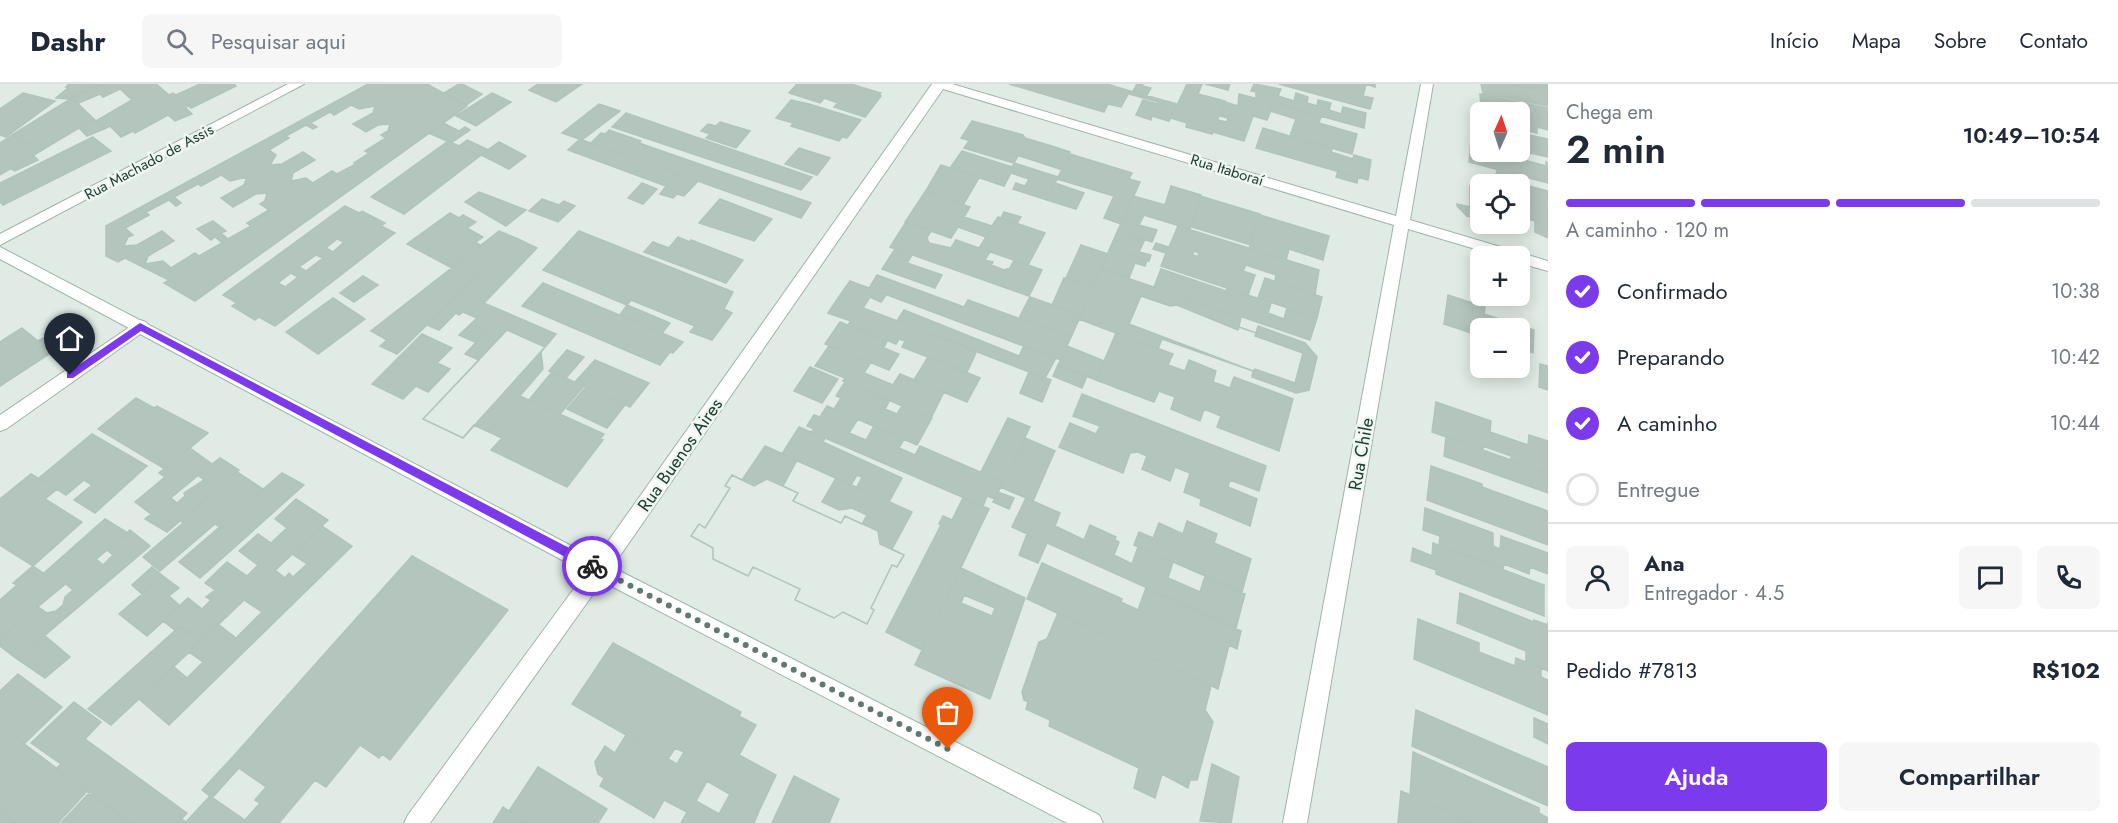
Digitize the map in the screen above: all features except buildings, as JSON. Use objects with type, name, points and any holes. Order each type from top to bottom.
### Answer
[{"type":"street","name":"Rua Machado de Assis","points":[[0,240],[298,84]]},
{"type":"street","name":"Rua Itaboraí","points":[[940,84],[1480,246]]},
{"type":"street","name":"Rua Buenos Aires","points":[[416,823],[599,570],[940,84]]},
{"type":"street","name":"Rua Chile","points":[[1295,823],[1427,84]]},
{"type":"street","points":[[0,252],[599,570],[1091,823]]},
{"type":"street","name":"Rua Itaboraí","points":[[1530,261],[1548,266]]},
{"type":"street","points":[[0,424],[140,326]]},
{"type":"way so far","points":[[592,566],[948,749]]},
{"type":"route","points":[[70,375],[140,326],[592,566]]}]
